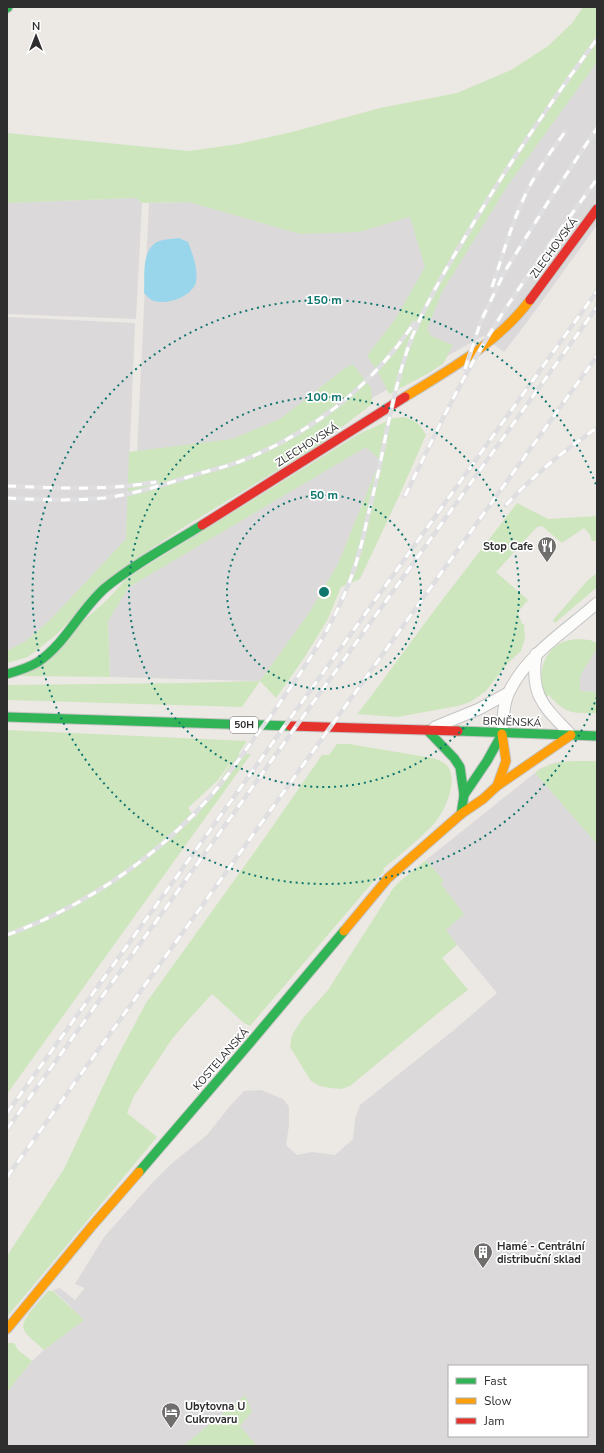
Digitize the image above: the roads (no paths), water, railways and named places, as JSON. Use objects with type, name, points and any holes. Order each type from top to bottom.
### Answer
[{"type":"main road","name":"ZLECHOVSKÁ","points":[[7,674],[21,671],[44,658],[61,641],[98,595],[119,577],[479,351],[520,315],[597,209]]},
{"type":"main road","name":"50H","points":[[7,717],[148,723],[427,730]]},
{"type":"main road","name":"BRNĚNSKÁ","points":[[427,730],[502,734],[597,736]]},
{"type":"main road","points":[[427,730],[454,758],[460,767],[464,795],[461,814]]},
{"type":"main road","points":[[464,795],[487,761],[502,734]]},
{"type":"main road","points":[[497,786],[506,761],[502,734]]},
{"type":"main road","name":"KOSTELANSKÁ","points":[[7,1329],[92,1226],[250,1044],[388,878],[461,814],[483,799],[497,786],[571,735]]},
{"type":"street","points":[[502,734],[508,693],[521,672],[536,654],[597,603]]},
{"type":"street","points":[[536,654],[534,680],[539,697],[544,706],[571,735]]},
{"type":"street","points":[[427,730],[479,709],[508,693]]},
{"type":"water","points":[[179,238],[188,242],[193,257],[196,267],[196,282],[194,287],[184,296],[172,301],[159,302],[153,300],[144,293],[144,272],[148,252],[157,242]]},
{"type":"railway","points":[[7,935],[37,923],[95,892],[149,855],[174,833],[219,786],[272,714],[306,664],[336,613],[355,568],[397,385],[412,337],[418,324],[431,297],[482,209],[546,110],[597,39]]},
{"type":"railway","points":[[465,369],[481,321],[505,271],[597,128]]},
{"type":"railway","points":[[492,287],[514,221],[527,191],[542,165],[565,132]]},
{"type":"railway","points":[[405,496],[441,422],[493,328],[597,179]]},
{"type":"railway","points":[[7,1113],[597,291]]},
{"type":"railway","points":[[7,1129],[597,307]]},
{"type":"railway","points":[[7,498],[68,500],[104,498],[128,494],[230,465],[267,450],[316,422],[360,387],[397,346],[414,323]]},
{"type":"railway","points":[[7,1177],[597,356]]},
{"type":"railway","points":[[506,505],[549,464],[597,428]]},
{"type":"railway","points":[[7,486],[100,488],[156,482]]},
{"type":"place","name":"Stop Cafe","points":[[547,563]]},
{"type":"place","name":"Hamé - Centrální distribuční sklad","points":[[483,1269]]},
{"type":"place","name":"Ubytovna U Cukrovaru","points":[[171,1429]]}]
